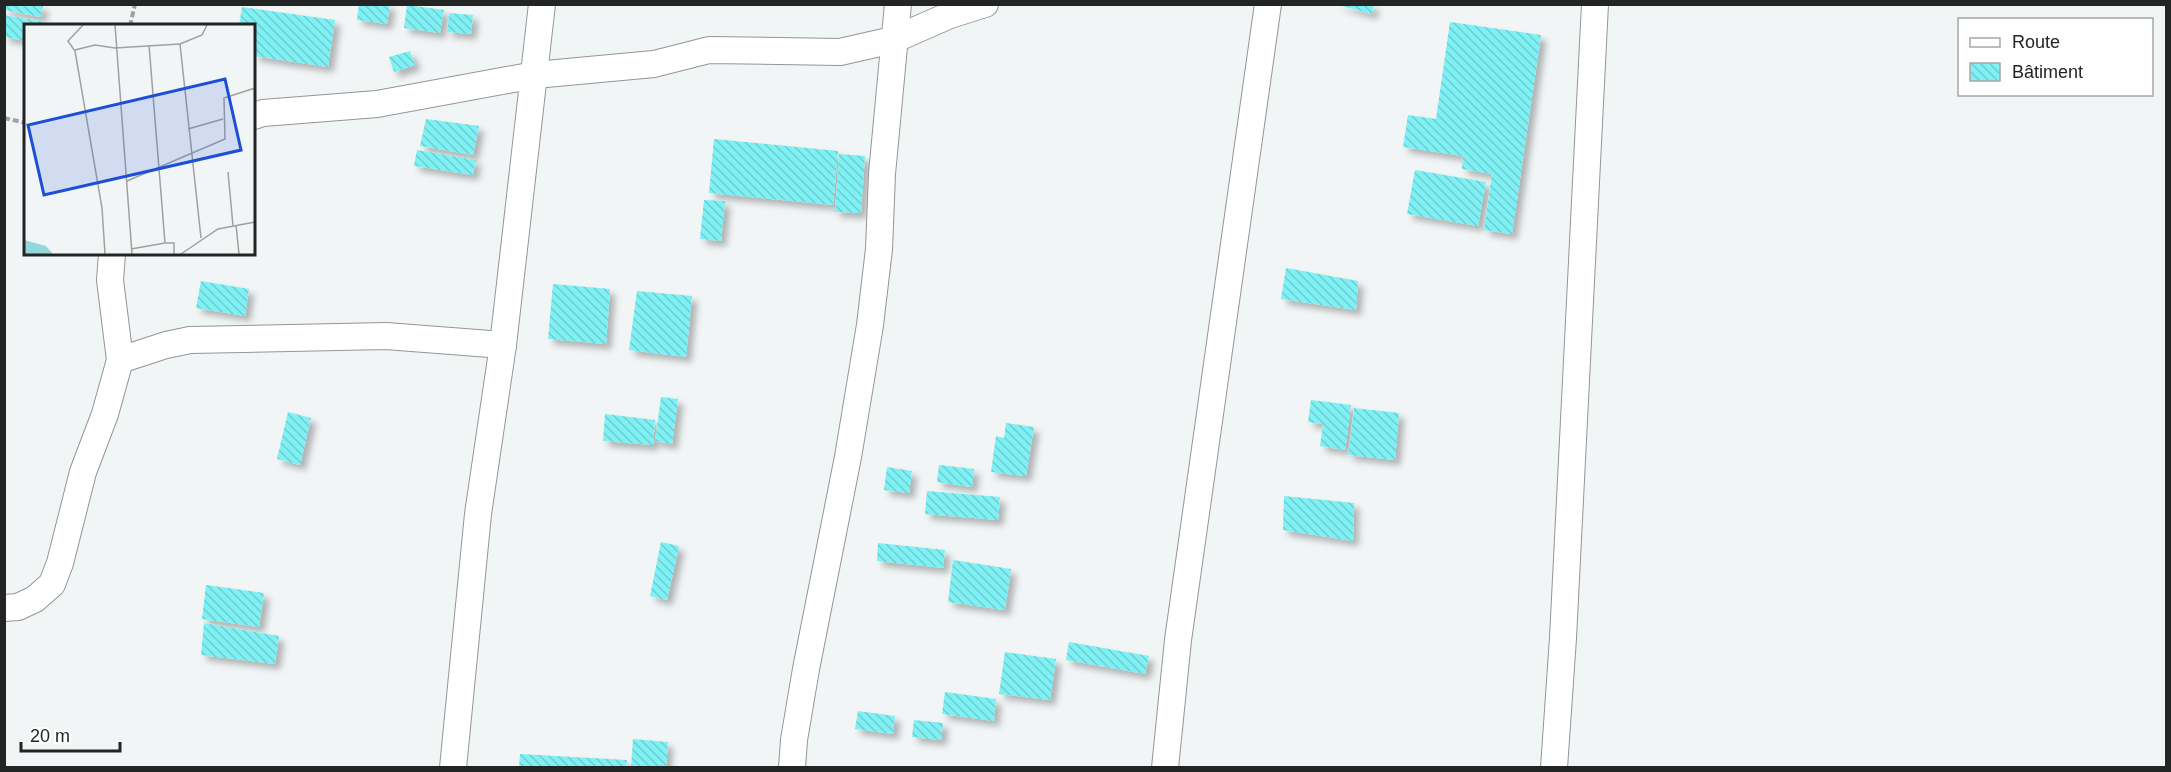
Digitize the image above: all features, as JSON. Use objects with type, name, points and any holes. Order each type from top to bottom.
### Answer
[{"type":"street","points":[[453,768],[478,514],[503,345],[542,4]]},
{"type":"street","points":[[792,768],[802,693],[846,468],[870,326],[879,249],[882,174],[898,4]]},
{"type":"street","points":[[255,116],[263,113],[377,104],[535,75],[654,63],[709,50],[840,52],[893,40],[950,15],[985,4]]},
{"type":"street","points":[[1165,768],[1178,640],[1268,4]]},
{"type":"street","points":[[1554,768],[1563,638],[1595,4]]},
{"type":"street","points":[[4,608],[18,607],[36,599],[52,584],[60,563],[84,472],[105,414],[120,360],[110,280],[112,255]]},
{"type":"street","points":[[120,360],[166,345],[201,340],[386,336],[503,345]]},
{"type":"path","points":[[130,24],[135,4]]},
{"type":"path","points":[[4,118],[24,123]]},
{"type":"building","points":[[359,4],[390,4],[387,24],[357,20]]},
{"type":"building","points":[[1335,4],[1374,4],[1372,14]]},
{"type":"building","points":[[4,5],[43,5],[41,17],[4,10]]},
{"type":"building","points":[[407,5],[444,10],[440,33],[404,28]]},
{"type":"building","points":[[242,7],[335,20],[328,67],[255,56],[255,24],[239,24]]},
{"type":"building","points":[[449,13],[473,15],[471,34],[447,32]]},
{"type":"building","points":[[4,15],[44,22],[44,24],[24,24],[24,41],[4,37]]},
{"type":"building","points":[[1450,22],[1541,35],[1512,234],[1484,230],[1492,174],[1462,169],[1463,156],[1403,147],[1408,115],[1436,119]]},
{"type":"building","points":[[410,51],[415,65],[394,72],[389,57]]},
{"type":"building","points":[[426,119],[479,126],[473,155],[420,146]]},
{"type":"building","points":[[714,139],[838,151],[833,205],[709,193]]},
{"type":"building","points":[[417,150],[476,160],[473,175],[414,166]]},
{"type":"building","points":[[839,154],[865,156],[861,213],[835,212]]},
{"type":"building","points":[[1415,170],[1486,182],[1478,226],[1407,214]]},
{"type":"building","points":[[704,200],[725,201],[721,241],[700,239]]},
{"type":"building","points":[[1286,268],[1358,281],[1356,310],[1281,299]]},
{"type":"building","points":[[201,281],[249,289],[245,316],[196,308]]},
{"type":"building","points":[[553,284],[610,289],[606,344],[548,339]]},
{"type":"building","points":[[637,291],[692,296],[686,357],[629,350]]},
{"type":"building","points":[[661,397],[678,399],[672,444],[655,441]]},
{"type":"building","points":[[1311,400],[1351,405],[1345,450],[1320,446],[1323,424],[1308,422]]},
{"type":"building","points":[[1354,408],[1399,413],[1395,460],[1348,455]]},
{"type":"building","points":[[288,412],[311,418],[300,465],[277,459]]},
{"type":"building","points":[[605,414],[655,420],[653,445],[603,441]]},
{"type":"building","points":[[1006,423],[1034,427],[1026,476],[991,472],[996,436],[1004,438]]},
{"type":"building","points":[[939,465],[974,469],[972,487],[937,482]]},
{"type":"building","points":[[887,467],[912,471],[909,493],[884,490]]},
{"type":"building","points":[[927,491],[1000,497],[998,520],[925,514]]},
{"type":"building","points":[[1284,496],[1354,503],[1353,541],[1283,530]]},
{"type":"building","points":[[661,542],[679,546],[667,600],[650,596]]},
{"type":"building","points":[[878,543],[945,550],[943,568],[877,561]]},
{"type":"building","points":[[953,560],[1011,569],[1005,610],[948,602]]},
{"type":"building","points":[[206,585],[264,593],[259,627],[202,619]]},
{"type":"building","points":[[204,623],[279,636],[275,664],[201,655]]},
{"type":"building","points":[[1069,642],[1149,656],[1145,674],[1066,660]]},
{"type":"building","points":[[1005,652],[1056,659],[1050,700],[999,694]]},
{"type":"building","points":[[945,692],[996,699],[994,721],[942,714]]},
{"type":"building","points":[[858,711],[895,716],[893,734],[855,729]]},
{"type":"building","points":[[914,720],[943,723],[941,740],[912,737]]},
{"type":"building","points":[[633,739],[668,742],[666,768],[631,768]]},
{"type":"building","points":[[520,754],[627,760],[626,768],[519,768]]}]
